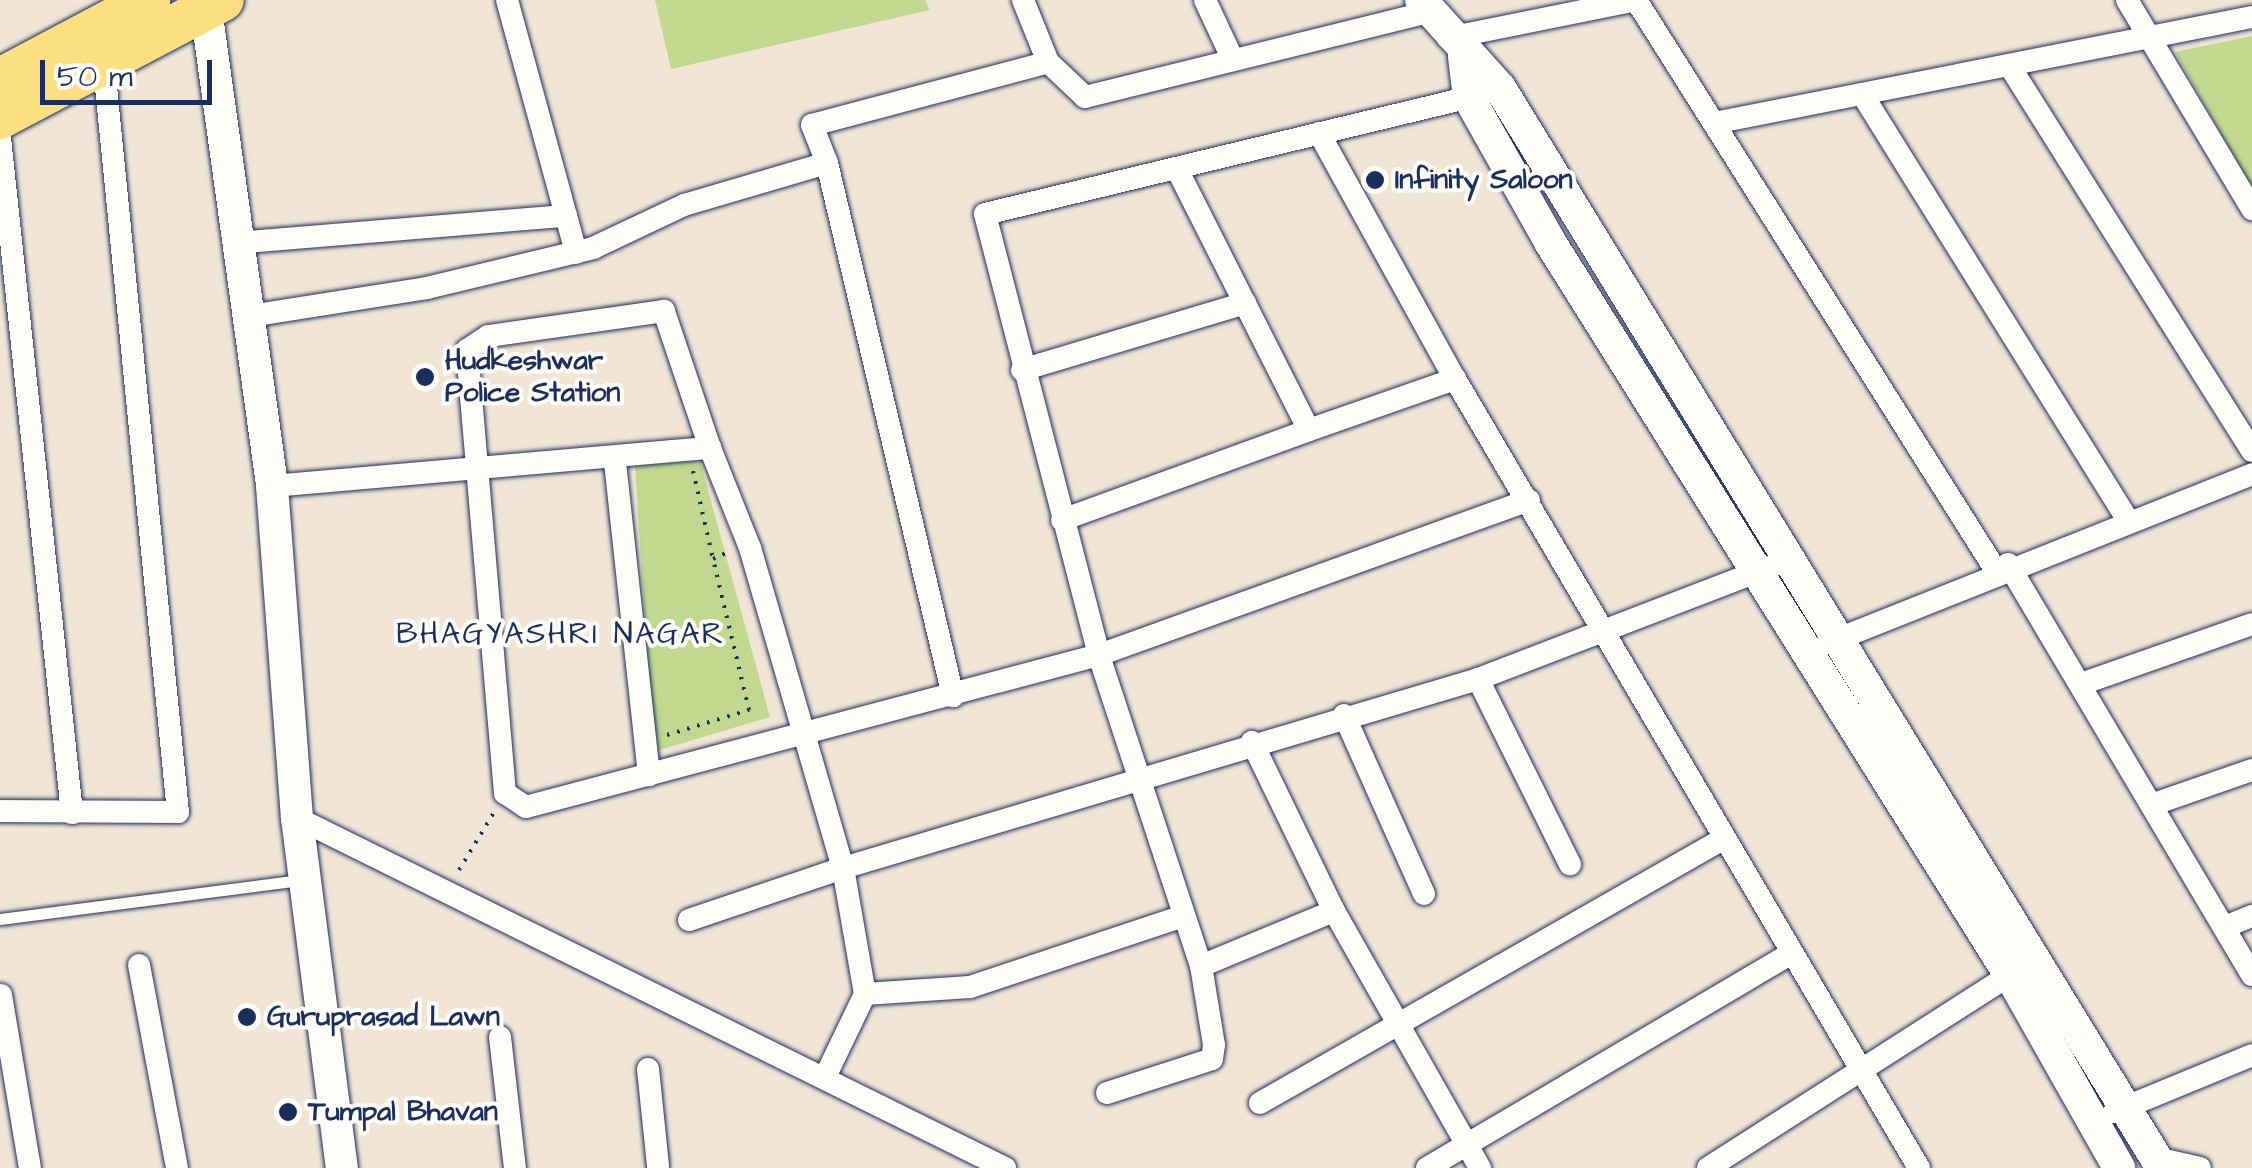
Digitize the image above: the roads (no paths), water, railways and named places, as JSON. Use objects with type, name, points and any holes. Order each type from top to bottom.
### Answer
[{"type":"highway","points":[[0,80],[149,0]]},
{"type":"highway","points":[[0,118],[103,57],[214,4]]},
{"type":"main road","points":[[214,4],[235,243],[272,486],[297,818],[309,879],[342,1168]]},
{"type":"main road","points":[[1441,27],[1485,93],[1772,570],[1834,640],[2159,1163]]},
{"type":"main road","points":[[1772,570],[1803,656],[2010,975],[2120,1168]]},
{"type":"street","points":[[507,0],[576,253]]},
{"type":"street","points":[[1023,0],[1048,62],[1085,97],[1232,58],[1636,0],[2080,684],[2228,926],[2252,975]]},
{"type":"street","points":[[1205,0],[1232,58]]},
{"type":"street","points":[[2127,0],[2252,209]]},
{"type":"street","points":[[1714,122],[2252,16]]},
{"type":"street","points":[[0,811],[178,812],[103,57]]},
{"type":"street","points":[[953,696],[827,163],[812,125],[1048,62]]},
{"type":"street","points":[[2009,65],[2252,451]]},
{"type":"street","points":[[1107,1093],[1212,1059],[1200,966],[1099,656],[1022,370],[985,214],[1485,93]]},
{"type":"street","points":[[1862,94],[2129,522]]},
{"type":"street","points":[[1319,134],[1455,379],[1789,955],[1918,1168]]},
{"type":"street","points":[[0,138],[72,813]]},
{"type":"street","points":[[244,317],[576,253],[684,205],[827,163]]},
{"type":"street","points":[[1177,170],[1309,430]]},
{"type":"street","points":[[235,243],[566,216]]},
{"type":"street","points":[[1022,370],[1245,303]]},
{"type":"street","points":[[826,1075],[865,994],[843,868],[802,733],[750,548],[710,448],[664,311],[476,340],[468,350],[481,461],[505,793],[526,807],[802,733],[953,696],[1099,656],[1528,500]]},
{"type":"street","points":[[1062,520],[1455,379]]},
{"type":"street","points":[[272,486],[481,461],[615,462],[710,448]]},
{"type":"street","points":[[615,462],[650,775]]},
{"type":"street","points":[[1803,656],[2001,567],[2252,474]]},
{"type":"street","points":[[689,920],[843,868],[1252,742],[1478,678],[1772,570]]},
{"type":"street","points":[[2080,684],[2252,624]]},
{"type":"street","points":[[1478,678],[1570,864]]},
{"type":"street","points":[[1344,715],[1424,894]]},
{"type":"street","points":[[1252,742],[1334,911],[1400,1024],[1464,1146],[1480,1168]]},
{"type":"street","points":[[2154,804],[2252,770]]},
{"type":"street","points":[[297,818],[826,1075],[1006,1168]]},
{"type":"street","points":[[1260,1103],[1723,839]]},
{"type":"street","points":[[1200,966],[1334,911]]},
{"type":"street","points":[[865,994],[970,987],[1184,916]]},
{"type":"street","points":[[2228,926],[2252,916]]},
{"type":"street","points":[[1427,1168],[1789,955]]},
{"type":"street","points":[[138,964],[177,1168]]},
{"type":"street","points":[[1708,1168],[2010,975]]},
{"type":"street","points":[[0,992],[30,1168]]},
{"type":"street","points":[[500,1037],[515,1168]]},
{"type":"street","points":[[2094,1123],[2122,1106],[2252,1055]]},
{"type":"street","points":[[648,1069],[654,1167]]},
{"type":"street","points":[[2159,1163],[2200,1168]]},
{"type":"lane","points":[[0,919],[309,879]]},
{"type":"place","name":"Infinity Saloon","points":[[1375,180]]},
{"type":"place","name":"Hudkeshwar Police Station","points":[[425,377]]},
{"type":"place","name":"Guruprasad Lawn","points":[[247,1017]]},
{"type":"place","name":"Tumpal Bhavan","points":[[288,1112]]},
{"type":"district","name":"BHAGYASHRI NAGAR","points":[[561,634]]}]
